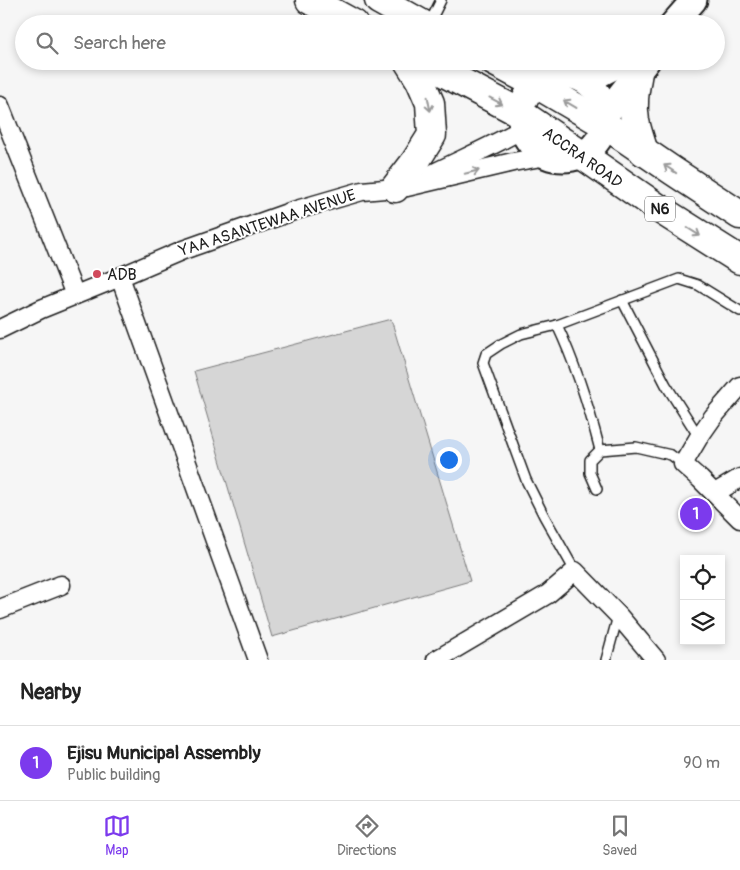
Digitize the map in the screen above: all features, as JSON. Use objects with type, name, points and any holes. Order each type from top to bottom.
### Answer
[{"type":"highway","points":[[310,0],[338,15]]},
{"type":"highway","points":[[379,0],[406,15]]},
{"type":"highway","points":[[401,188],[432,135],[430,102],[414,70]]},
{"type":"highway","name":"ACCRA ROAD","points":[[437,70],[521,121],[582,154],[660,210],[740,260]]},
{"type":"highway","name":"N6","points":[[510,70],[605,120],[644,152],[740,215]]},
{"type":"highway","points":[[636,70],[634,108],[644,152]]},
{"type":"main road","points":[[681,15],[694,0]]},
{"type":"main road","points":[[582,79],[615,70]]},
{"type":"main road","points":[[605,120],[603,105],[599,95],[592,86],[582,79],[570,75],[558,74],[546,77],[528,92],[522,102],[521,121],[528,140],[536,150],[547,156],[564,159],[582,154],[596,143],[605,120],[634,70]]},
{"type":"street","points":[[0,106],[75,295]]},
{"type":"street","points":[[401,188],[502,141],[521,121]]},
{"type":"street","name":"YAA ASANTEWAA AVENUE","points":[[0,329],[41,309],[183,250],[293,211],[362,191],[401,188],[547,156]]},
{"type":"street","points":[[120,277],[258,660]]},
{"type":"street","points":[[740,386],[712,417],[683,464],[740,519]]},
{"type":"street","points":[[715,493],[740,478]]},
{"type":"street","points":[[436,660],[548,594],[575,571],[618,615],[656,660]]},
{"type":"street","points":[[0,609],[61,585]]},
{"type":"lane","points":[[434,15],[441,0]]},
{"type":"lane","points":[[575,571],[526,480],[482,363],[486,354],[521,334],[557,325],[679,279],[698,285],[740,311]]},
{"type":"lane","points":[[622,300],[666,385],[699,437]]},
{"type":"lane","points":[[557,325],[580,380],[600,450]]},
{"type":"lane","points":[[597,489],[590,473],[590,460],[600,450],[636,447],[670,455],[683,464]]},
{"type":"lane","points":[[606,660],[618,615]]},
{"type":"shaded area","points":[[391,319],[470,581],[272,637],[194,371]]},
{"type":"place","name":"ADB","points":[[97,274]]},
{"type":"place","name":"Ejisu Municipal Assembly","points":[[696,514]]}]
